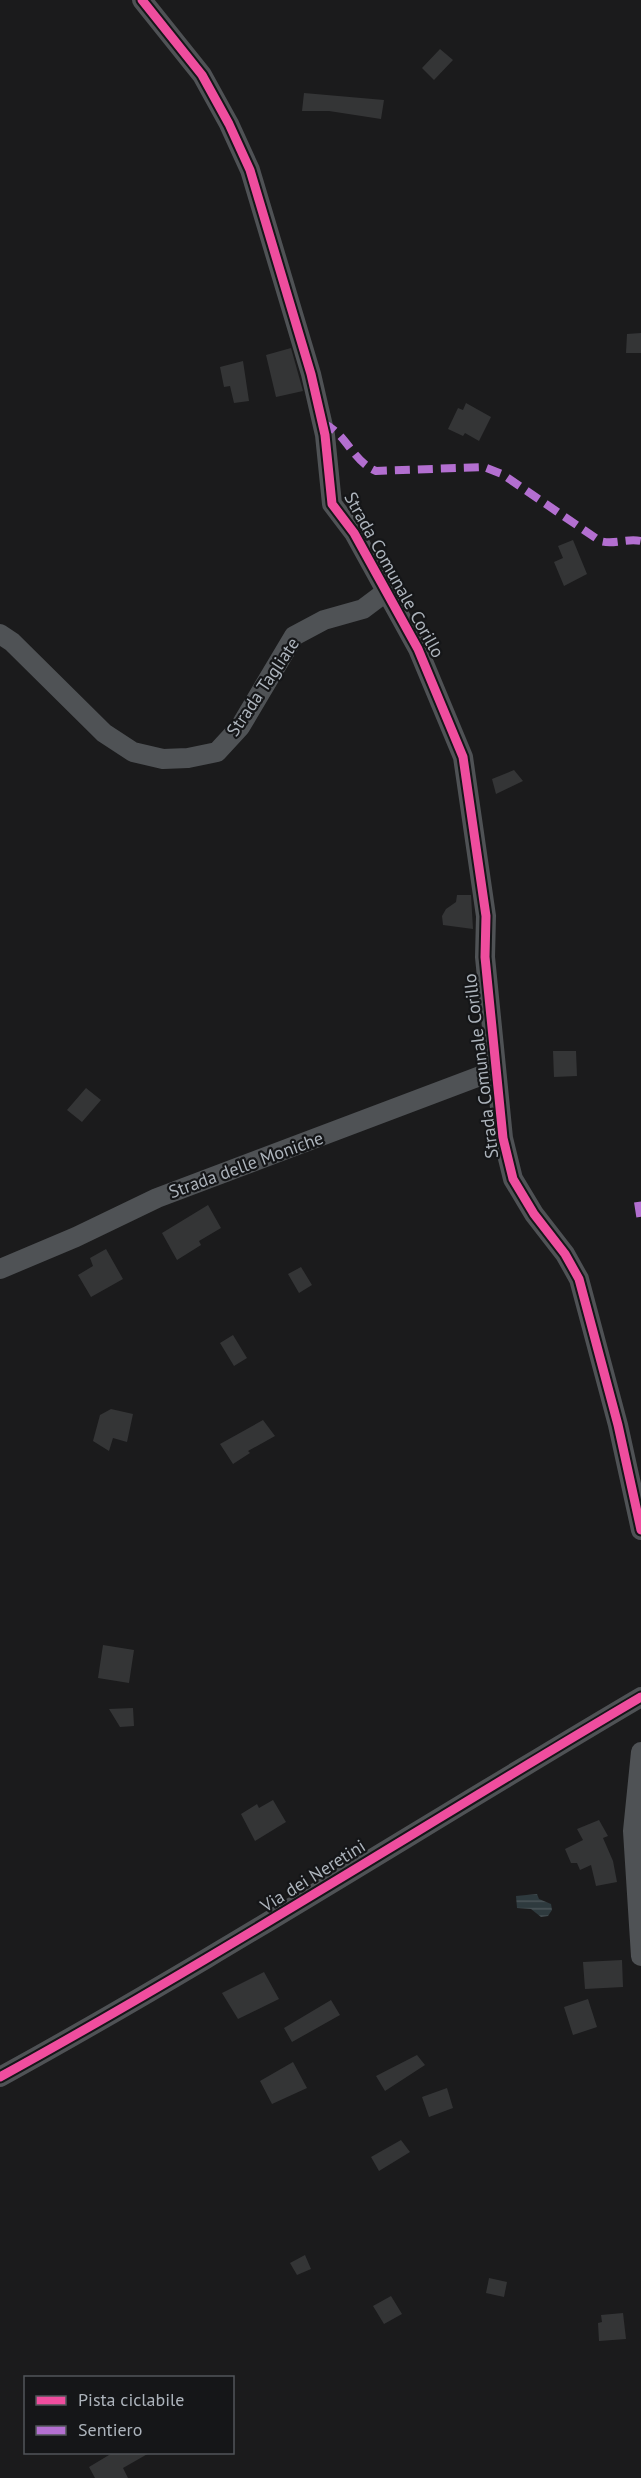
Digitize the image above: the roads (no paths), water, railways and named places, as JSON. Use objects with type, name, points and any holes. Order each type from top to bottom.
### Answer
[{"type":"street","name":"Strada Comunale Corillo","points":[[142,0],[202,75],[229,124],[250,170],[311,374],[325,435],[332,504],[354,532],[387,591],[473,764],[486,916],[485,957],[503,1138],[513,1179],[534,1214],[565,1254],[579,1279],[618,1425],[641,1530]]},
{"type":"street","name":"Strada Tagliate","points":[[0,634],[12,642],[104,733],[133,752],[163,759],[188,758],[218,752],[240,727],[294,636],[324,620],[363,609],[387,591]]},
{"type":"street","name":"Strada delle Moniche","points":[[0,1269],[76,1237],[157,1198],[496,1070]]},
{"type":"street","name":"Via dei Neretini","points":[[0,2077],[126,2008],[256,1931],[641,1696]]},
{"type":"street","points":[[641,1752],[633,1831],[641,1956]]}]
